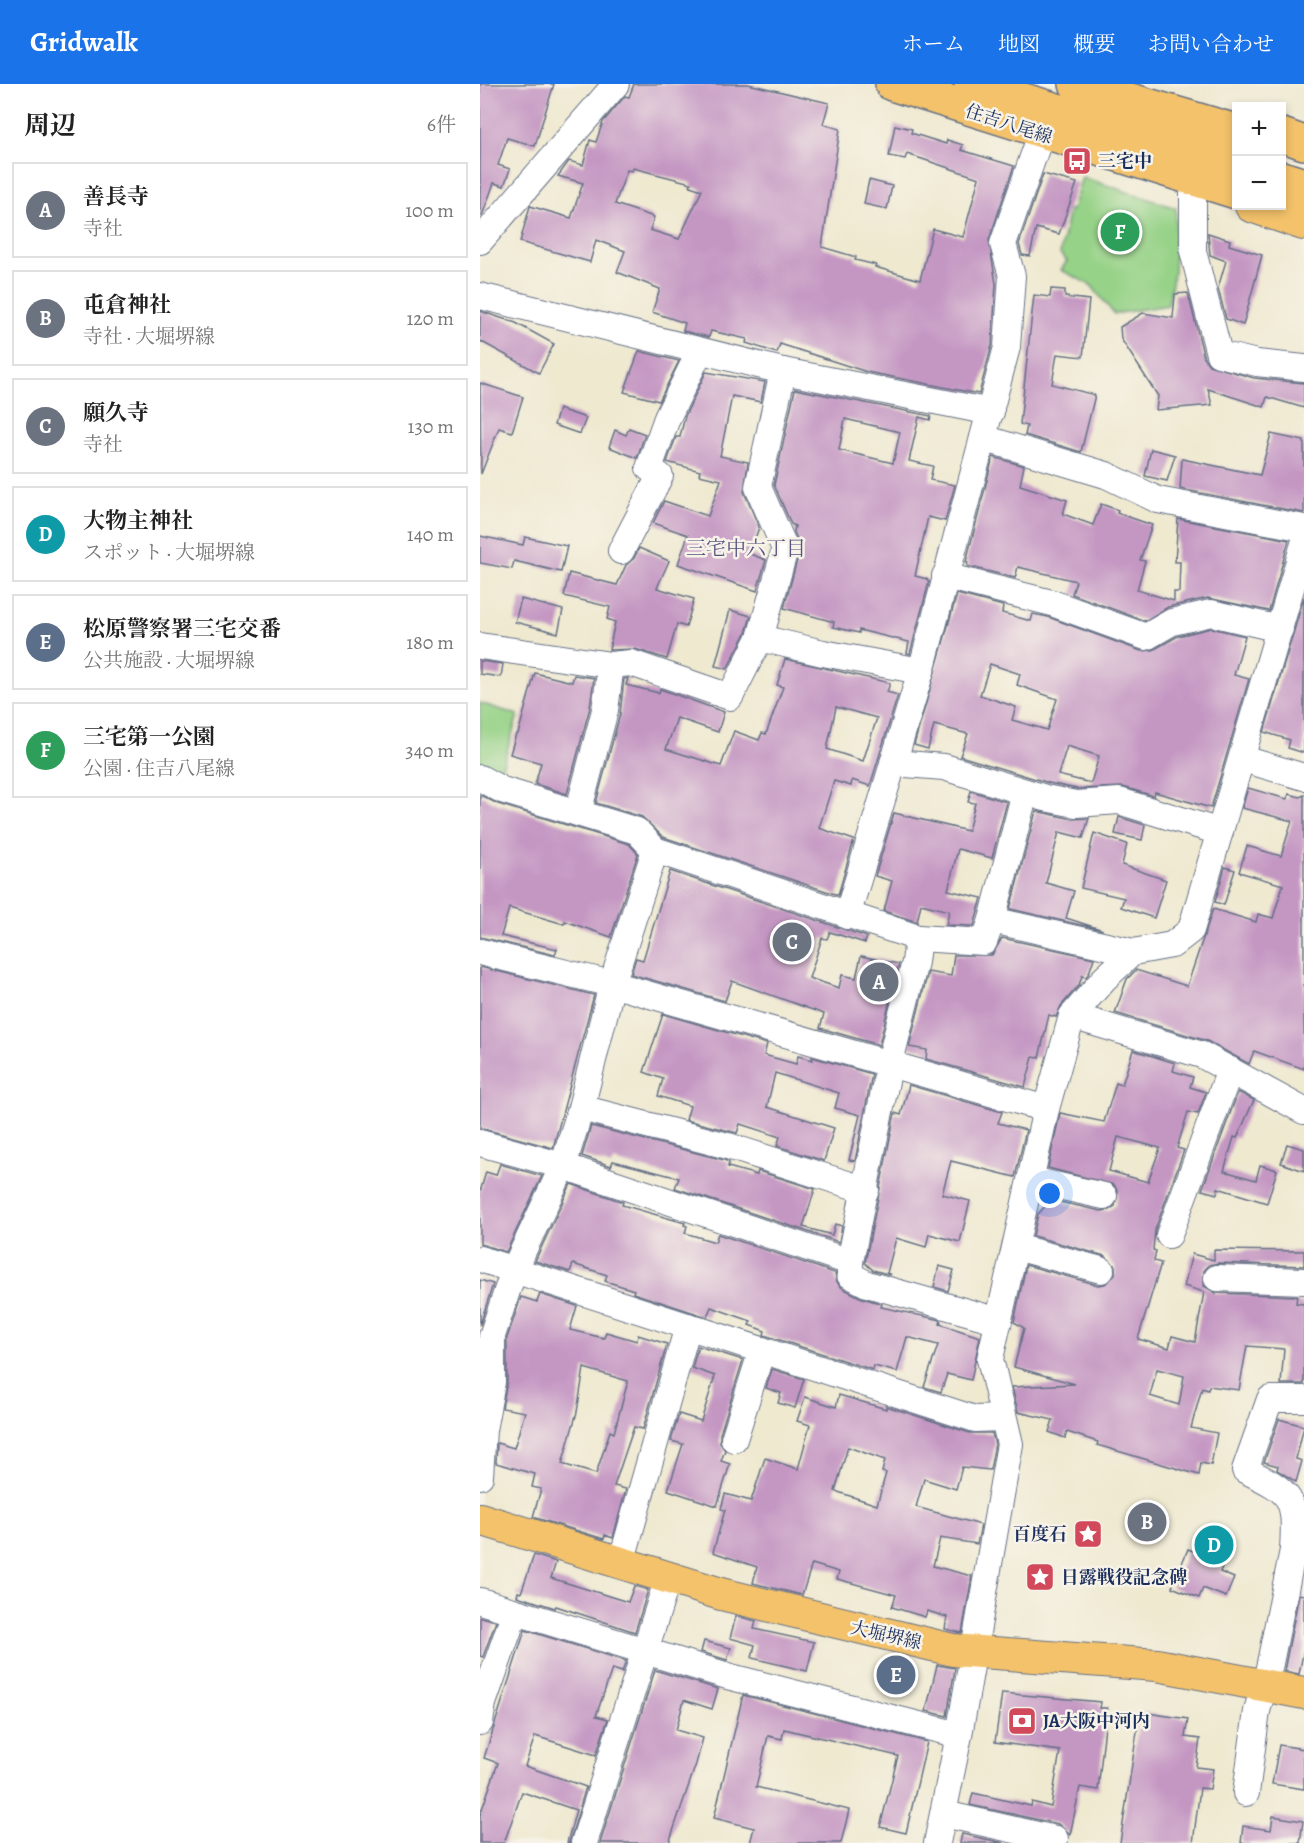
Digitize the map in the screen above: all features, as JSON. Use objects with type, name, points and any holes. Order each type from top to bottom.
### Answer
[{"type":"highway","points":[[892,84],[1232,191]]},
{"type":"highway","points":[[971,84],[1232,163]]},
{"type":"highway","points":[[1076,84],[1232,130]]},
{"type":"highway","points":[[1143,84],[1232,117]]},
{"type":"highway","points":[[1286,136],[1304,142]]},
{"type":"highway","points":[[1286,147],[1304,152]]},
{"type":"highway","points":[[1286,180],[1304,185]]},
{"type":"highway","points":[[1286,208],[1304,213]]},
{"type":"main road","name":"住吉八尾線","points":[[883,84],[1232,199]]},
{"type":"main road","points":[[1114,84],[1232,118]]},
{"type":"main road","points":[[1262,210],[1304,225]]},
{"type":"main road","name":"大堀堺線","points":[[480,1519],[721,1594],[953,1650],[1157,1665],[1304,1693]]},
{"type":"street","points":[[480,241],[616,84]]},
{"type":"street","points":[[847,916],[921,671],[991,412],[1007,347],[1012,276],[1003,244],[1041,135]]},
{"type":"street","points":[[1193,185],[1193,251],[1219,354],[1257,363],[1304,368]]},
{"type":"street","points":[[480,296],[783,371],[991,412]]},
{"type":"street","points":[[621,552],[660,476],[648,468],[667,418],[700,351]]},
{"type":"street","points":[[480,646],[611,665],[631,663],[730,697],[760,638],[785,549],[758,487],[783,371]]},
{"type":"street","points":[[983,438],[1106,475],[1158,500],[1304,528]]},
{"type":"street","points":[[992,920],[1133,952],[1172,945],[1191,930],[1243,759],[1304,544]]},
{"type":"street","points":[[945,576],[1052,603],[1146,637],[1172,622],[1211,613],[1280,629]]},
{"type":"street","points":[[760,638],[823,653],[921,671]]},
{"type":"street","points":[[578,813],[605,710],[611,665]]},
{"type":"street","points":[[1243,759],[1304,777]]},
{"type":"street","points":[[893,763],[944,767],[1025,792],[1076,804],[1119,801],[1220,832]]},
{"type":"street","points":[[480,778],[502,790],[637,831],[655,850],[847,916],[918,938],[984,942],[992,920],[1025,792]]},
{"type":"street","points":[[480,1476],[481,1430],[492,1382],[492,1336],[514,1270],[562,1166],[581,1108],[612,984],[655,850]]},
{"type":"street","points":[[918,938],[915,962],[889,1066],[850,1262],[850,1275],[867,1284],[999,1322]]},
{"type":"street","points":[[480,951],[612,984],[889,1066],[1046,1109]]},
{"type":"street","points":[[937,1843],[959,1736],[1010,1444],[1002,1418],[990,1359],[1046,1109],[1071,1016],[1104,979],[1133,952]]},
{"type":"street","points":[[1071,1016],[1202,1055],[1303,1106]]},
{"type":"street","points":[[1169,1235],[1230,1070]]},
{"type":"street","points":[[581,1108],[728,1146],[866,1190]]},
{"type":"street","points":[[480,1143],[562,1166],[850,1262]]},
{"type":"street","points":[[1031,1180],[1104,1196]]},
{"type":"street","points":[[1016,1247],[1101,1270]]},
{"type":"street","points":[[480,1258],[975,1419],[1002,1418]]},
{"type":"street","points":[[1217,1278],[1301,1284]]},
{"type":"street","points":[[621,1563],[688,1326]]},
{"type":"street","points":[[734,1439],[762,1350]]},
{"type":"street","points":[[1246,1793],[1264,1684],[1293,1550],[1293,1512],[1283,1489],[1245,1470],[1270,1399],[1304,1399]]},
{"type":"street","points":[[584,1843],[668,1578]]},
{"type":"street","points":[[480,1601],[731,1677],[959,1736]]},
{"type":"street","points":[[480,1722],[483,1703],[515,1611]]},
{"type":"street","points":[[944,1814],[1055,1839]]},
{"type":"green space","points":[[1082,177],[1176,208],[1174,272],[1168,305],[1114,314],[1091,285],[1061,270],[1067,261],[1060,254],[1069,210],[1072,210]]},
{"type":"green space","points":[[480,703],[518,715],[499,777],[480,767]]},
{"type":"building","points":[[480,84],[554,84],[535,146],[507,138],[498,165],[510,169],[504,186],[494,183],[482,216],[480,215]]},
{"type":"building","points":[[634,84],[748,84],[829,103],[823,124],[840,129],[822,247],[856,257],[855,260],[876,265],[875,267],[920,280],[933,229],[963,237],[979,178],[907,154],[905,159],[889,156],[895,125],[912,129],[911,133],[946,144],[947,140],[963,145],[961,150],[1014,166],[989,240],[996,284],[992,345],[979,394],[867,372],[780,344],[777,353],[746,343],[747,339],[711,331],[709,337],[683,331],[685,323],[652,312],[660,289],[617,272],[625,251],[596,240],[590,262],[520,242],[530,206],[571,218],[583,183],[558,176],[569,161],[583,165],[590,140],[596,142],[603,122],[625,96],[629,97]],"holes":[[[633,168],[691,183],[690,186],[702,190],[679,239],[650,230],[654,217],[615,204],[627,170],[632,171]]]},
{"type":"building","points":[[1043,174],[1077,183],[1059,234],[1036,228],[1030,256],[1022,255],[1019,244]]},
{"type":"building","points":[[869,180],[892,186],[887,209],[864,204]]},
{"type":"building","points":[[1208,233],[1230,240],[1229,245],[1262,255],[1243,325],[1226,319],[1218,288],[1226,261],[1210,255]]},
{"type":"building","points":[[1051,289],[1065,290],[1065,297],[1089,300],[1083,357],[1057,354],[1052,384],[1095,395],[1081,452],[1025,435],[1027,426],[1020,424],[1034,295],[1050,297]]},
{"type":"building","points":[[1188,293],[1204,358],[1209,365],[1254,378],[1304,383],[1304,408],[1267,397],[1264,407],[1208,389],[1212,405],[1156,410],[1158,396],[1121,339],[1120,327],[1143,313],[1173,318],[1175,294]]},
{"type":"building","points":[[480,311],[516,323],[554,344],[539,373],[480,341]]},
{"type":"building","points":[[639,351],[679,361],[659,401],[624,392]]},
{"type":"building","points":[[706,372],[765,382],[761,402],[732,396],[720,456],[748,462],[744,492],[759,527],[750,554],[766,560],[757,591],[678,564],[688,535],[653,523],[664,501],[708,516],[721,480],[699,475],[700,471],[667,462],[676,437],[680,437],[685,416]]},
{"type":"building","points":[[480,383],[523,397],[512,432],[499,428],[481,474]]},
{"type":"building","points":[[795,389],[931,416],[930,420],[919,417],[909,461],[933,466],[930,480],[955,485],[945,521],[928,517],[915,576],[927,579],[929,582],[910,654],[907,653],[909,642],[859,630],[859,633],[833,627],[834,622],[784,608],[799,553],[799,544],[794,532],[795,526],[791,524],[774,485]],"holes":[[[845,419],[900,432],[893,463],[839,450]]]},
{"type":"building","points":[[559,409],[586,418],[580,434],[554,425]]},
{"type":"building","points":[[629,428],[645,434],[637,458],[609,447],[615,430],[626,435]]},
{"type":"building","points":[[1271,434],[1304,441],[1304,513],[1180,489],[1182,459],[1260,475]]},
{"type":"building","points":[[1151,449],[1175,455],[1167,481],[1145,476]]},
{"type":"building","points":[[993,457],[1024,466],[1020,485],[1067,500],[1063,514],[1093,525],[1101,504],[1118,510],[1117,513],[1152,525],[1140,560],[1145,561],[1137,590],[1174,601],[1174,592],[1179,592],[1180,562],[1175,562],[1178,519],[1289,540],[1269,611],[1208,598],[1168,607],[1145,621],[1072,594],[1076,581],[1018,567],[1015,578],[967,566],[968,562],[966,562]]},
{"type":"building","points":[[480,536],[523,545],[525,537],[567,546],[561,572],[514,561],[512,569],[480,563]]},
{"type":"building","points":[[639,548],[669,561],[657,588],[694,599],[686,627],[677,624],[667,659],[635,649],[609,650],[615,622],[607,619],[610,607],[564,596],[569,573],[617,585],[626,565],[634,558]]},
{"type":"building","points":[[957,594],[1003,606],[1002,613],[1031,621],[1033,614],[1048,617],[1141,651],[1153,650],[1178,636],[1211,628],[1245,636],[1234,675],[1249,679],[1211,808],[1155,792],[1154,796],[1123,787],[1077,789],[1049,783],[960,756],[968,734],[934,725],[928,749],[914,745]],"holes":[[[990,664],[1020,674],[1017,685],[1057,699],[1047,730],[1012,720],[1016,707],[980,695]],[[1067,746],[1099,756],[1091,783],[1058,775]]]},
{"type":"building","points":[[1304,597],[1304,753],[1288,748],[1290,740],[1264,732]]},
{"type":"building","points":[[521,599],[563,610],[558,633],[515,622]]},
{"type":"building","points":[[730,610],[751,616],[746,633],[727,669],[715,666]]},
{"type":"building","points":[[785,659],[890,683],[887,692],[898,695],[870,786],[852,780],[851,786],[834,781],[819,828],[854,840],[838,895],[663,837],[642,817],[596,803],[620,714],[624,679],[628,678],[626,685],[659,693],[660,689],[724,712],[718,732],[677,718],[666,749],[721,766],[734,731],[759,740],[762,733],[766,734],[783,687],[777,685]],"holes":[[[836,707],[877,718],[863,761],[827,749]]]},
{"type":"building","points":[[480,661],[503,664],[501,677],[480,674]]},
{"type":"building","points":[[535,673],[572,682],[574,675],[594,678],[590,707],[567,794],[535,784],[541,763],[510,754]]},
{"type":"building","points":[[1248,788],[1287,799],[1289,794],[1300,797],[1304,795],[1304,1069],[1254,1051],[1249,1064],[1207,1041],[1115,1013],[1127,979],[1136,970],[1187,986],[1213,909],[1256,922],[1258,914],[1273,918],[1283,885],[1239,872],[1247,846],[1281,856],[1292,821],[1242,808]]},
{"type":"building","points":[[971,791],[1007,802],[992,858],[958,849],[948,890],[982,898],[974,926],[946,925],[949,911],[921,904],[917,922],[884,911],[892,881],[875,876],[894,813],[968,831],[975,803],[968,802]]},
{"type":"building","points":[[480,795],[498,804],[629,844],[638,854],[611,937],[565,921],[564,924],[509,908],[501,936],[557,949],[555,955],[480,937]]},
{"type":"building","points":[[1036,811],[1073,819],[1089,818],[1083,838],[1059,832],[1046,883],[1074,891],[1066,918],[1103,930],[1010,909]]},
{"type":"building","points":[[1119,817],[1145,825],[1142,840],[1115,834]]},
{"type":"building","points":[[1094,833],[1127,844],[1122,865],[1166,880],[1154,918],[1121,907],[1124,898],[1081,888]]},
{"type":"building","points":[[1225,867],[1235,870],[1224,905],[1215,902]]},
{"type":"building","points":[[670,871],[867,937],[865,943],[830,932],[827,939],[822,938],[809,978],[839,988],[842,975],[856,978],[861,956],[899,964],[879,1045],[820,1028],[824,1014],[732,981],[725,1001],[631,974],[636,958],[643,960]]},
{"type":"building","points":[[1002,938],[1094,958],[1089,973],[1086,977],[1082,976],[1079,985],[1061,1006],[1056,1017],[1049,1015],[1039,1058],[1033,1057],[1025,1087],[926,1059],[927,1050],[909,1047],[928,972],[951,976],[954,955],[992,955]]},
{"type":"building","points":[[480,967],[594,995],[553,1148],[480,1128]]},
{"type":"building","points":[[663,1014],[767,1044],[764,1055],[796,1064],[798,1056],[812,1060],[812,1057],[872,1074],[855,1161],[849,1160],[860,1115],[835,1108],[839,1093],[775,1073],[767,1107],[834,1128],[824,1161],[777,1146],[780,1137],[740,1124],[737,1133],[686,1120],[690,1106],[658,1096],[663,1079],[644,1072]]},
{"type":"building","points":[[1133,1050],[1175,1063],[1173,1071],[1193,1077],[1190,1087],[1206,1092],[1198,1114],[1188,1112],[1177,1148],[1184,1150],[1155,1230],[1154,1261],[1161,1263],[1138,1339],[1169,1348],[1172,1336],[1195,1342],[1204,1292],[1184,1286],[1192,1254],[1214,1260],[1214,1250],[1304,1251],[1304,1266],[1218,1263],[1209,1265],[1204,1271],[1204,1286],[1216,1293],[1297,1296],[1296,1303],[1304,1304],[1304,1384],[1281,1384],[1284,1349],[1247,1346],[1239,1390],[1209,1386],[1208,1390],[1202,1388],[1191,1428],[1217,1433],[1211,1465],[1201,1463],[1199,1475],[1097,1445],[1098,1442],[1067,1432],[1065,1438],[1049,1432],[1053,1420],[1018,1412],[1012,1387],[1075,1384],[1014,1367],[1024,1328],[1014,1322],[1026,1265],[1098,1285],[1105,1284],[1115,1274],[1115,1266],[1105,1256],[1033,1236],[1038,1214],[1051,1200],[1101,1211],[1115,1206],[1118,1192],[1114,1185],[1048,1168],[1060,1113],[1104,1122],[1116,1083],[1122,1085]],"holes":[[[1118,1137],[1160,1148],[1148,1182],[1109,1171]],[[1157,1369],[1184,1376],[1179,1405],[1150,1396]]]},
{"type":"building","points":[[909,1085],[1002,1112],[998,1123],[1026,1130],[1015,1177],[951,1161],[942,1194],[970,1201],[960,1242],[929,1234],[926,1247],[896,1238],[887,1273],[891,1275],[873,1270],[865,1263],[895,1113],[901,1115]]},
{"type":"building","points":[[1238,1092],[1254,1100],[1237,1138],[1234,1137],[1224,1171],[1256,1180],[1260,1165],[1277,1170],[1267,1203],[1218,1188],[1217,1194],[1202,1190]]},
{"type":"building","points":[[591,1126],[724,1160],[729,1162],[728,1167],[757,1175],[758,1171],[815,1189],[803,1227],[832,1235],[835,1224],[842,1226],[839,1242],[675,1188],[679,1178],[613,1161],[611,1166],[582,1156]]},
{"type":"building","points":[[1287,1144],[1304,1149],[1304,1171],[1281,1163]]},
{"type":"building","points":[[500,1164],[542,1176],[506,1252],[480,1244],[480,1192],[486,1172],[496,1175]]},
{"type":"building","points":[[571,1184],[623,1202],[622,1205],[685,1223],[684,1225],[687,1226],[685,1233],[715,1242],[718,1234],[835,1273],[837,1282],[842,1288],[882,1304],[881,1307],[941,1320],[940,1324],[980,1337],[971,1380],[947,1374],[941,1392],[924,1387],[938,1345],[907,1337],[897,1372],[874,1366],[873,1370],[764,1335],[765,1331],[749,1325],[751,1321],[711,1307],[707,1317],[633,1293],[634,1290],[605,1281],[607,1275],[573,1264],[570,1272],[535,1261]]},
{"type":"building","points":[[939,1266],[954,1270],[948,1291],[934,1287]]},
{"type":"building","points":[[480,1280],[493,1284],[480,1325]]},
{"type":"building","points":[[540,1294],[577,1306],[570,1330],[604,1338],[606,1332],[637,1341],[638,1335],[667,1344],[643,1429],[634,1427],[614,1486],[626,1489],[613,1538],[605,1535],[604,1539],[533,1517],[541,1489],[532,1487],[535,1474],[496,1463],[497,1443],[514,1448],[525,1412],[502,1408],[507,1382],[507,1338],[521,1297],[537,1302]],"holes":[[[584,1368],[628,1381],[614,1433],[610,1431],[596,1474],[562,1464],[577,1412]]]},
{"type":"building","points":[[698,1346],[743,1360],[720,1434],[720,1443],[725,1450],[721,1461],[730,1464],[717,1506],[668,1490],[683,1444],[671,1441],[679,1414],[701,1421],[715,1376],[692,1368]]},
{"type":"building","points":[[772,1369],[804,1379],[795,1408],[778,1403],[781,1393],[766,1388]]},
{"type":"building","points":[[839,1395],[886,1409],[886,1406],[970,1433],[992,1433],[995,1444],[990,1470],[962,1467],[956,1489],[924,1479],[916,1507],[981,1525],[977,1544],[940,1538],[933,1566],[972,1576],[962,1633],[945,1629],[947,1617],[927,1611],[925,1617],[892,1607],[896,1595],[837,1579],[839,1572],[812,1564],[802,1595],[753,1583],[757,1567],[713,1552],[725,1510],[721,1509],[725,1494],[751,1501],[765,1458],[798,1469],[810,1425],[797,1421],[805,1397],[836,1407]],"holes":[[[848,1447],[885,1460],[882,1472],[886,1473],[877,1505],[835,1491]]]},
{"type":"building","points":[[1279,1419],[1304,1426],[1296,1459],[1302,1461],[1296,1482],[1277,1470],[1278,1466],[1264,1462]]},
{"type":"building","points":[[1188,1549],[1206,1556],[1208,1552],[1225,1559],[1220,1572],[1234,1578],[1226,1597],[1203,1588],[1199,1598],[1172,1587]]},
{"type":"building","points":[[534,1555],[556,1562],[551,1578],[628,1602],[634,1586],[648,1590],[635,1632],[556,1606],[555,1608],[517,1596],[518,1592],[521,1593]]},
{"type":"building","points":[[1299,1594],[1304,1595],[1304,1649],[1299,1674],[1284,1671]]},
{"type":"building","points":[[736,1616],[756,1621],[754,1629],[814,1642],[807,1671],[752,1658],[755,1645],[730,1638]]},
{"type":"building","points":[[480,1617],[496,1621],[483,1657],[480,1656]]},
{"type":"building","points":[[525,1630],[626,1661],[622,1672],[612,1669],[596,1716],[608,1719],[596,1755],[535,1736],[525,1766],[586,1787],[569,1843],[567,1843],[576,1810],[522,1792],[504,1843],[480,1843],[480,1815],[498,1763],[484,1758]]},
{"type":"building","points":[[704,1641],[731,1648],[727,1660],[701,1652]]},
{"type":"building","points":[[937,1665],[955,1668],[947,1716],[926,1711]]},
{"type":"building","points":[[655,1670],[718,1689],[712,1709],[684,1700],[676,1730],[703,1738],[696,1764],[669,1843],[600,1843]]},
{"type":"building","points":[[1002,1693],[1101,1702],[1100,1708],[1107,1708],[1098,1790],[1080,1787],[1070,1835],[1058,1824],[970,1805],[973,1793],[1031,1806],[1032,1802],[1051,1807],[1060,1751],[995,1742]]},
{"type":"building","points":[[743,1695],[927,1742],[906,1833],[880,1827],[898,1756],[784,1729],[782,1739],[768,1736],[756,1787],[849,1810],[841,1843],[750,1843],[754,1828],[714,1818]]},
{"type":"building","points":[[1140,1712],[1188,1719],[1185,1737],[1200,1739],[1196,1767],[1213,1769],[1210,1789],[1200,1788],[1193,1843],[1120,1843]]},
{"type":"building","points":[[1279,1745],[1304,1749],[1304,1789],[1272,1784]]},
{"type":"building","points":[[1273,1816],[1303,1821],[1300,1843],[1241,1843],[1243,1826],[1271,1830]]},
{"type":"building","points":[[962,1834],[1004,1843],[960,1843]]},
{"type":"place","name":"三宅中","points":[[1077,161]]},
{"type":"place","name":"三宅第一公園","points":[[1120,232]]},
{"type":"place","name":"願久寺","points":[[792,942]]},
{"type":"place","name":"善長寺","points":[[879,982]]},
{"type":"place","name":"屯倉神社","points":[[1147,1522]]},
{"type":"place","name":"百度石","points":[[1088,1534]]},
{"type":"place","name":"大物主神社","points":[[1214,1545]]},
{"type":"place","name":"日露戦役記念碑","points":[[1040,1577]]},
{"type":"place","name":"松原警察署三宅交番","points":[[896,1675]]},
{"type":"place","name":"JA大阪中河内","points":[[1022,1721]]},
{"type":"district","name":"三宅中六丁目","points":[[746,548]]}]
